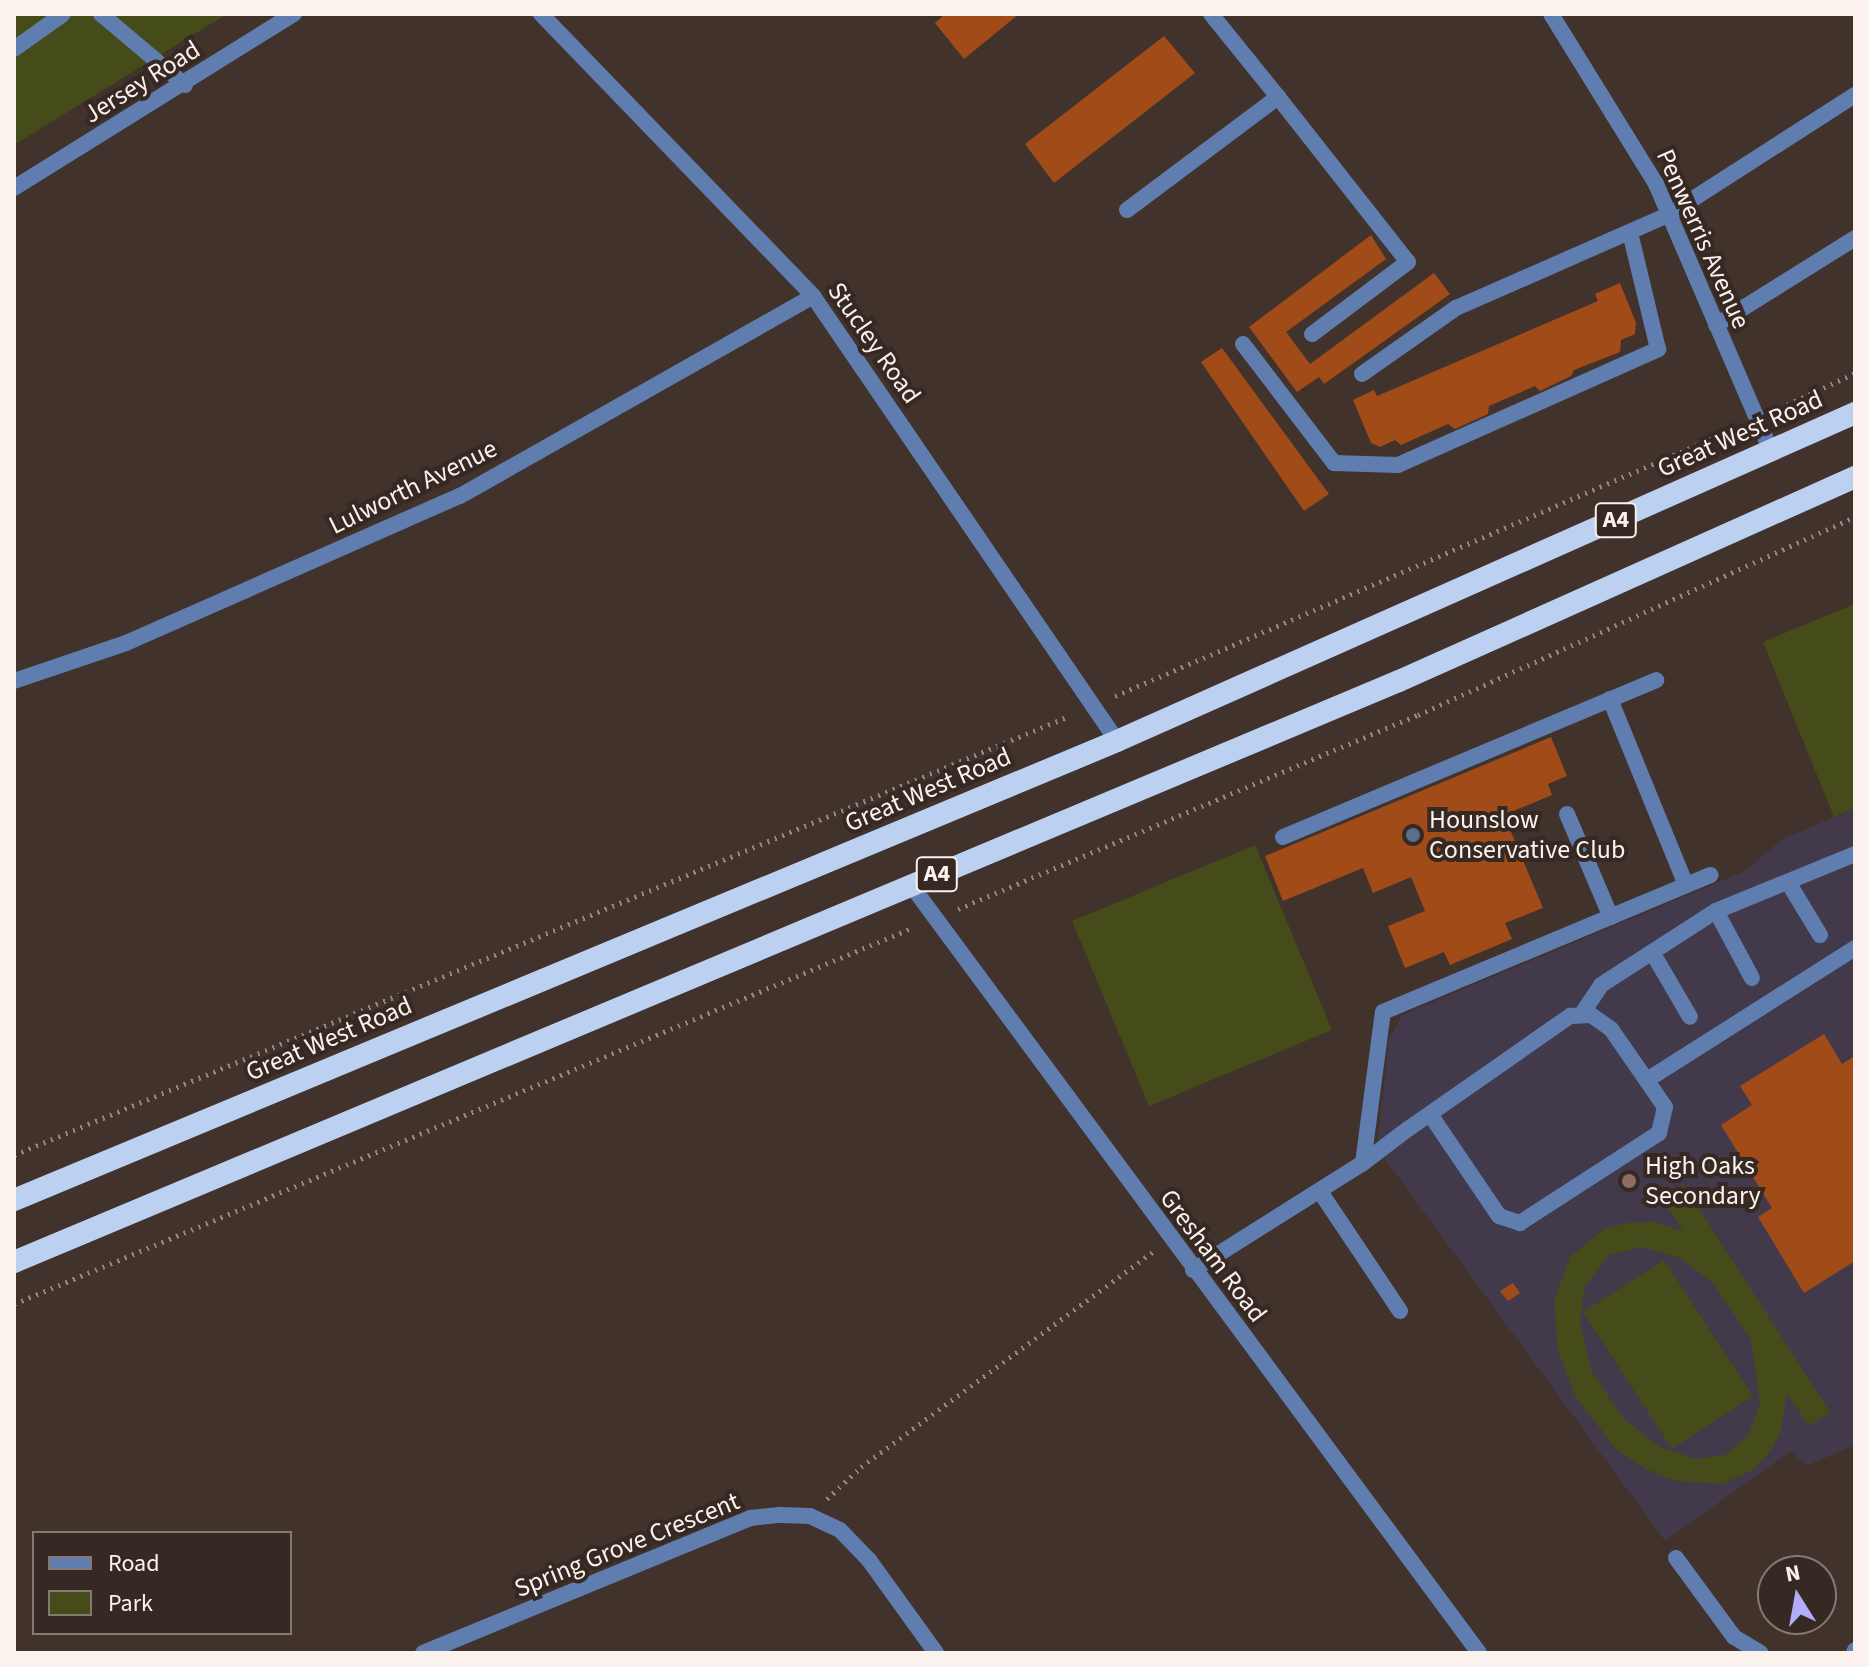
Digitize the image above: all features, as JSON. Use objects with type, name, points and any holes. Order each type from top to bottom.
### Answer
[{"type":"highway","name":"Great West Road","points":[[14,1200],[1117,741],[1855,413]]},
{"type":"highway","name":"A4","points":[[14,1262],[1399,681],[1855,477]]},
{"type":"street","points":[[14,49],[63,14]]},
{"type":"street","name":"Jersey Road","points":[[14,188],[185,85],[294,14]]},
{"type":"street","name":"Stucley Road","points":[[541,14],[813,296],[1117,741]]},
{"type":"street","points":[[1211,14],[1408,262],[1312,334]]},
{"type":"street","name":"Penwerris Avenue","points":[[1554,15],[1629,136],[1668,215],[1771,451]]},
{"type":"street","points":[[108,16],[185,85]]},
{"type":"street","points":[[1362,374],[1456,308],[1668,215],[1855,95]]},
{"type":"street","points":[[1127,210],[1278,97]]},
{"type":"street","points":[[1243,344],[1334,463],[1398,465],[1658,349],[1630,232]]},
{"type":"street","points":[[1716,325],[1855,238]]},
{"type":"street","name":"Lulworth Avenue","points":[[14,681],[126,643],[460,496],[813,296]]},
{"type":"street","points":[[1283,837],[1656,680]]},
{"type":"street","points":[[1610,699],[1686,885]]},
{"type":"street","points":[[1567,814],[1611,917]]},
{"type":"street","points":[[1581,1015],[1601,985],[1716,911],[1855,854]]},
{"type":"street","points":[[1363,1163],[1383,1012],[1711,875]]},
{"type":"street","points":[[1788,882],[1820,935]]},
{"type":"street","name":"Gresham Road","points":[[911,885],[1479,1653]]},
{"type":"street","points":[[1716,911],[1752,978]]},
{"type":"street","points":[[1647,1080],[1855,948]]},
{"type":"street","points":[[1652,952],[1690,1017]]},
{"type":"street","points":[[1193,1270],[1321,1193],[1430,1114],[1570,1016],[1581,1015],[1611,1029],[1665,1107],[1659,1133],[1528,1222],[1509,1223],[1499,1216],[1430,1114]]},
{"type":"street","points":[[1321,1193],[1400,1311]]},
{"type":"street","points":[[810,1516],[840,1530],[869,1560],[936,1653]]},
{"type":"street","name":"Spring Grove Crescent","points":[[423,1653],[750,1518],[810,1516]]},
{"type":"street","points":[[1676,1558],[1734,1637],[1761,1653]]},
{"type":"path","name":"Great West Road","points":[[14,1155],[1095,705],[1756,419],[1855,373]]},
{"type":"path","points":[[810,1516],[861,1467],[1170,1239]]},
{"type":"shaded area","name":"High Oaks Secondary","points":[[1855,808],[1855,1445],[1806,1466],[1791,1451],[1665,1541],[1377,1148],[1389,1039],[1402,1015],[1743,872],[1783,839]]},
{"type":"green space","points":[[14,14],[227,14],[14,145]]},
{"type":"green space","points":[[1855,604],[1855,808],[1834,817],[1763,642]]},
{"type":"green space","points":[[1255,845],[1332,1030],[1149,1106],[1072,921]]},
{"type":"green space","points":[[1683,1184],[1830,1412],[1809,1426],[1787,1393],[1780,1433],[1771,1450],[1753,1470],[1722,1484],[1675,1481],[1646,1469],[1616,1449],[1575,1396],[1558,1350],[1554,1301],[1570,1257],[1604,1229],[1626,1223],[1653,1222],[1683,1231],[1662,1198]],"holes":[[[1642,1247],[1680,1258],[1713,1283],[1751,1340],[1760,1403],[1748,1436],[1725,1455],[1697,1459],[1660,1447],[1623,1418],[1591,1370],[1580,1322],[1584,1288],[1609,1255]]]},
{"type":"green space","points":[[1664,1260],[1753,1396],[1672,1449],[1583,1312]]},
{"type":"building","points":[[945,14],[1019,14],[964,59],[935,23]]},
{"type":"building","points":[[1164,36],[1195,73],[1054,183],[1025,144]]},
{"type":"building","points":[[1371,235],[1386,259],[1286,332],[1310,364],[1434,273],[1450,294],[1324,384],[1319,377],[1297,392],[1249,327]]},
{"type":"building","points":[[1620,283],[1636,323],[1635,334],[1621,340],[1620,352],[1574,370],[1571,376],[1540,391],[1535,386],[1489,406],[1488,414],[1455,429],[1448,424],[1401,445],[1395,440],[1380,447],[1371,443],[1353,400],[1374,390],[1377,396],[1598,301],[1595,294]]},
{"type":"building","points":[[1222,348],[1329,494],[1304,511],[1201,362]]},
{"type":"building","name":"Hounslow Conservative Club","points":[[1551,737],[1567,776],[1548,784],[1552,795],[1504,815],[1543,908],[1505,923],[1512,939],[1450,965],[1444,952],[1405,968],[1388,926],[1425,911],[1411,877],[1373,893],[1363,868],[1283,901],[1265,856]]},
{"type":"building","points":[[1824,1034],[1842,1064],[1855,1056],[1855,1261],[1804,1293],[1758,1217],[1772,1208],[1721,1125],[1752,1105],[1740,1086]]},
{"type":"building","points":[[1513,1283],[1520,1293],[1508,1301],[1500,1291]]},
{"type":"place","name":"Hounslow Conservative Club","points":[[1413,835]]},
{"type":"place","name":"High Oaks Secondary","points":[[1629,1181]]}]
